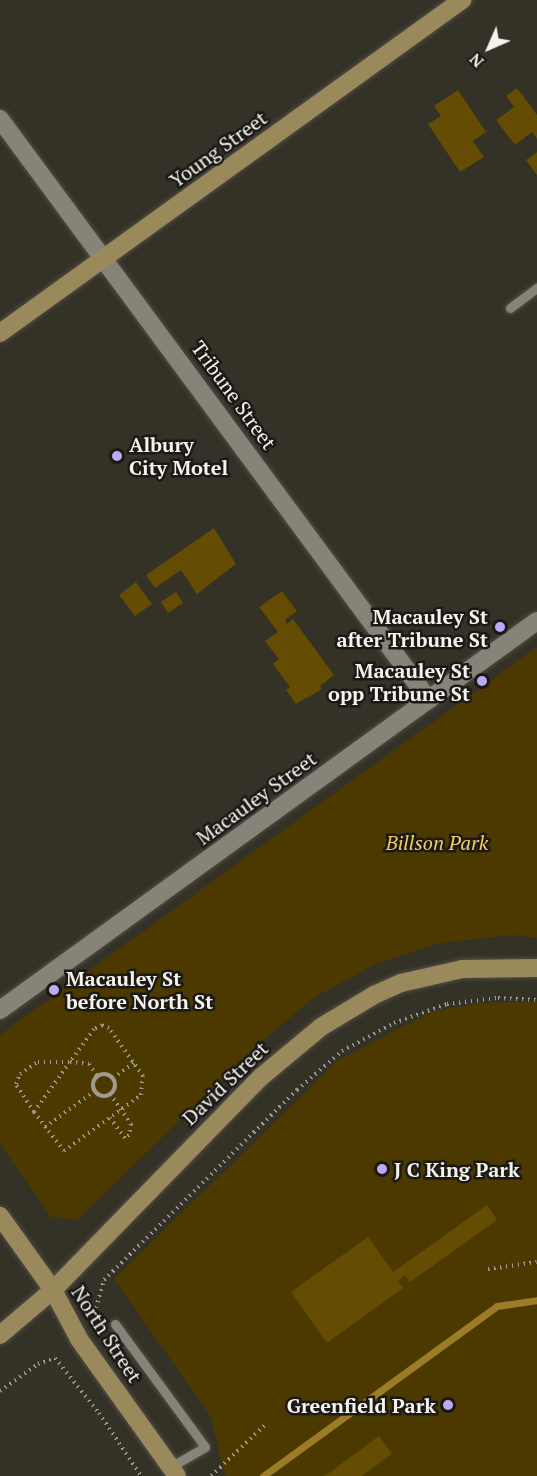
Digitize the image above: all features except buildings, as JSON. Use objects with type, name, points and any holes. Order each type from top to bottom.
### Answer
[{"type":"main road","name":"Young Street","points":[[0,333],[104,261],[462,0]]},
{"type":"main road","name":"David Street","points":[[0,1335],[53,1290],[261,1077],[295,1047],[348,1009],[401,983],[462,969],[537,968]]},
{"type":"main road","name":"North Street","points":[[0,1216],[53,1290],[75,1332],[174,1472]]},
{"type":"street","name":"Tribune Street","points":[[0,119],[429,700]]},
{"type":"street","name":"Macauley Street","points":[[0,1010],[537,621]]},
{"type":"lane","points":[[510,308],[537,288]]},
{"type":"lane","points":[[115,1324],[205,1446],[174,1472]]},
{"type":"path","points":[[96,1308],[104,1280],[297,1090],[342,1051],[394,1023],[447,1004],[498,998],[537,1000]]},
{"type":"path","points":[[34,1112],[70,1062],[94,1029],[102,1025],[109,1028],[143,1076],[144,1092],[64,1151],[45,1127],[34,1112],[17,1087],[17,1079],[38,1062],[70,1062],[89,1064],[97,1076]]},
{"type":"path","points":[[113,1078],[134,1063]]},
{"type":"path","points":[[95,1091],[93,1082],[97,1076],[104,1073],[113,1078]]},
{"type":"path","points":[[110,1094],[114,1089],[113,1078]]},
{"type":"path","points":[[45,1127],[95,1091],[110,1094],[131,1124],[129,1135],[125,1138],[110,1118]]},
{"type":"path","points":[[488,1269],[537,1262]]},
{"type":"path","points":[[0,1391],[38,1364],[54,1358],[99,1413],[141,1476]]},
{"type":"path","points":[[211,1476],[267,1423]]},
{"type":"green space","name":"Billson Park","points":[[537,647],[537,938],[513,935],[440,943],[378,963],[313,998],[245,1056],[78,1220],[51,1217],[0,1144],[0,1035]]},
{"type":"green space","name":"J C King Park","points":[[537,1002],[537,1476],[225,1476],[211,1417],[114,1279],[338,1060],[431,1012],[478,1003]]},
{"type":"waterway","points":[[263,1476],[497,1306],[537,1300]]},
{"type":"place","name":"Albury City Motel","points":[[117,456]]},
{"type":"place","name":"Macauley St after Tribune St","points":[[500,627]]},
{"type":"place","name":"Macauley St opp Tribune St","points":[[482,681]]},
{"type":"place","name":"Macauley St before North St","points":[[54,990]]},
{"type":"place","name":"J C King Park","points":[[382,1169]]},
{"type":"place","name":"Greenfield Park","points":[[448,1405]]}]
